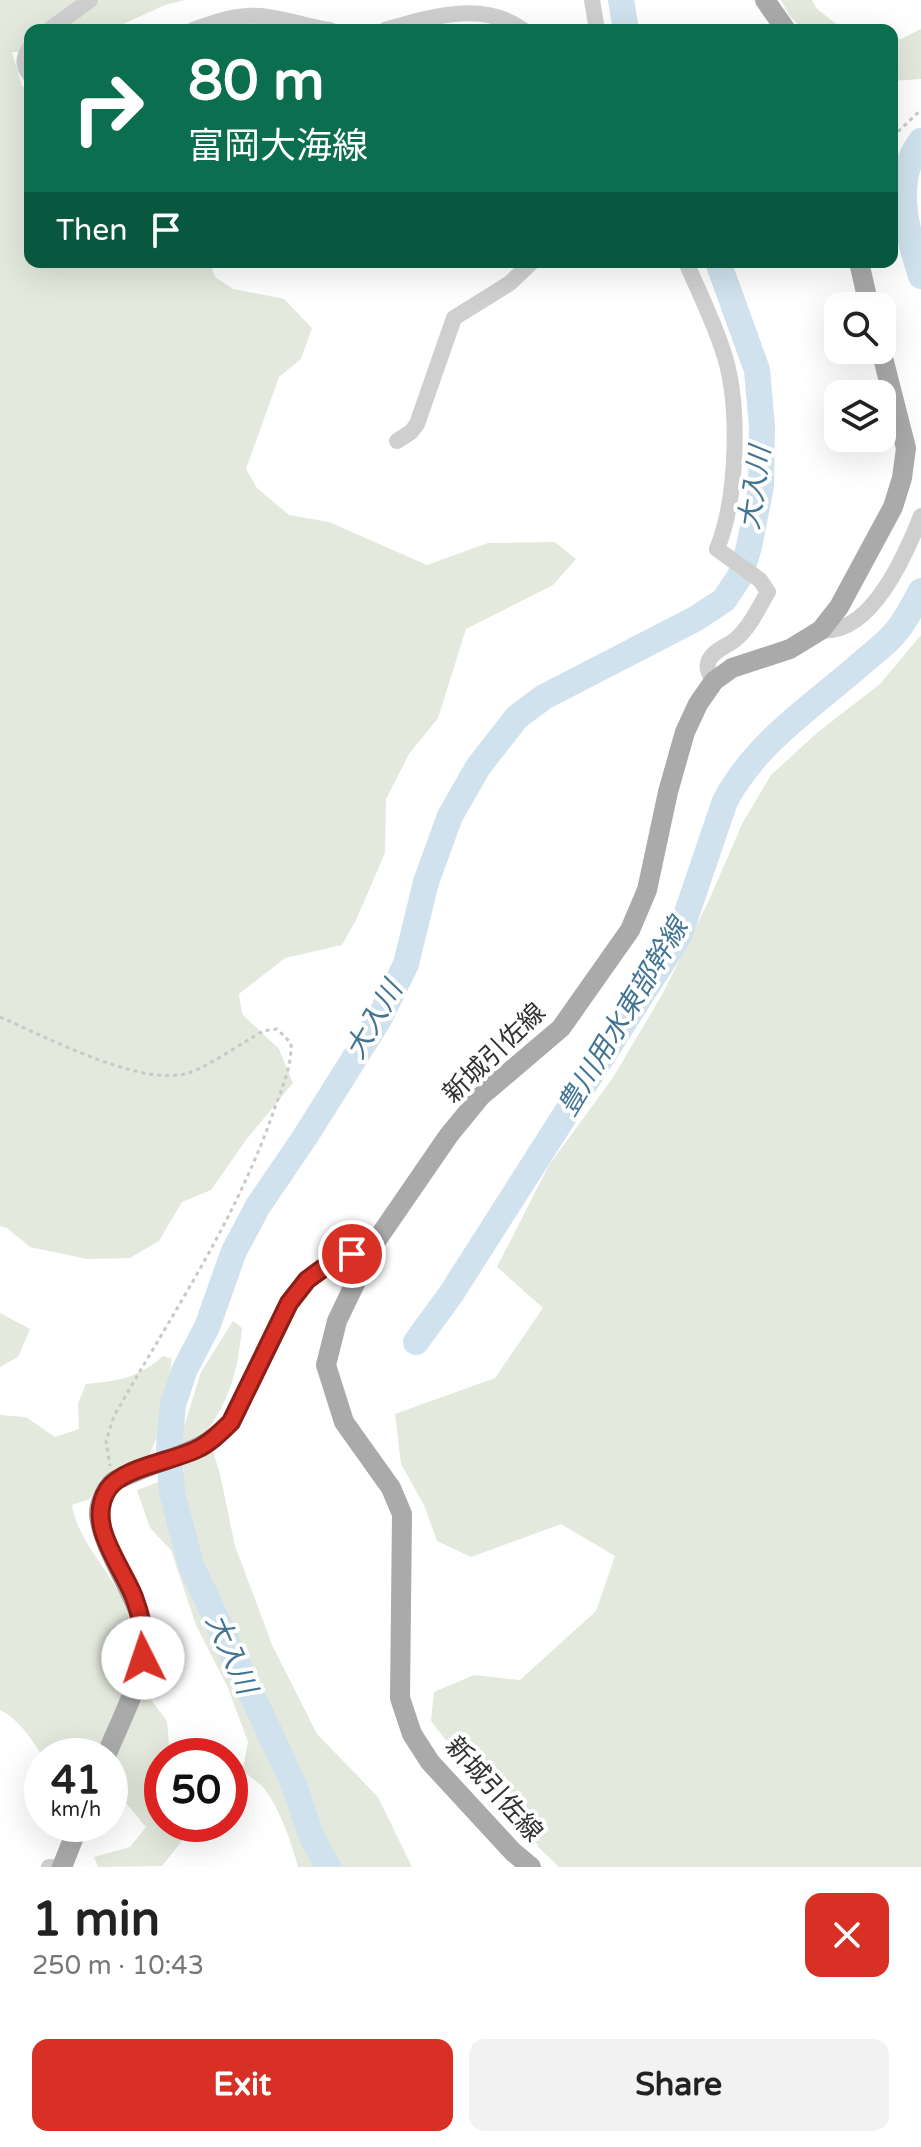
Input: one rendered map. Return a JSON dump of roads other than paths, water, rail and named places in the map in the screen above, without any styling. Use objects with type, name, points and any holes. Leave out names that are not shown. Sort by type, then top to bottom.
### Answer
[{"type":"main road","points":[[765,0],[782,24]]},
{"type":"main road","points":[[860,268],[866,292]]},
{"type":"main road","points":[[714,681],[732,668],[790,649],[821,630],[839,607],[893,507],[902,478],[906,448],[885,364]]},
{"type":"main road","name":"新城引佐線","points":[[531,1867],[513,1852],[430,1762],[412,1734],[400,1698],[402,1514],[391,1488],[344,1422],[326,1365],[337,1321],[374,1244],[449,1135],[481,1096],[561,1028],[630,930],[647,890],[668,792],[685,732],[698,704],[714,681]]},
{"type":"main road","points":[[113,1738],[143,1658],[145,1632],[134,1598],[105,1536],[98,1513],[103,1497],[113,1482],[198,1449],[221,1433],[231,1422],[289,1303],[307,1280],[330,1263],[374,1244]]},
{"type":"main road","points":[[62,1867],[72,1842]]},
{"type":"street","points":[[57,24],[90,0]]},
{"type":"street","points":[[592,0],[596,24]]},
{"type":"street","points":[[405,24],[471,11],[506,18],[514,24]]},
{"type":"street","points":[[214,24],[245,15],[301,24]]},
{"type":"street","points":[[397,441],[417,424],[454,318],[510,283],[526,268]]},
{"type":"street","points":[[689,268],[729,371],[734,418],[731,500],[717,549],[760,580],[768,592],[746,629],[735,641],[717,651],[708,663],[708,673],[714,681]]},
{"type":"street","points":[[821,630],[849,626],[862,616],[882,592],[910,543],[921,516]]},
{"type":"waterway","name":"大入川","points":[[621,0],[625,24]]},
{"type":"waterway","name":"豊川用水東部幹線","points":[[921,141],[906,173],[904,190],[907,225],[921,276]]},
{"type":"waterway","name":"大入川","points":[[328,1867],[311,1835],[295,1787],[191,1565],[172,1493],[169,1447],[173,1405],[184,1371],[207,1327],[234,1251],[258,1206],[379,1019],[406,964],[426,882],[450,816],[478,767],[517,717],[544,697],[695,619],[724,600],[740,576],[761,486],[762,427],[757,370],[720,268]]},
{"type":"waterway","name":"豊川用水東部幹線","points":[[416,1342],[451,1294],[679,936],[725,801],[738,780],[787,726],[891,637],[921,591]]}]
